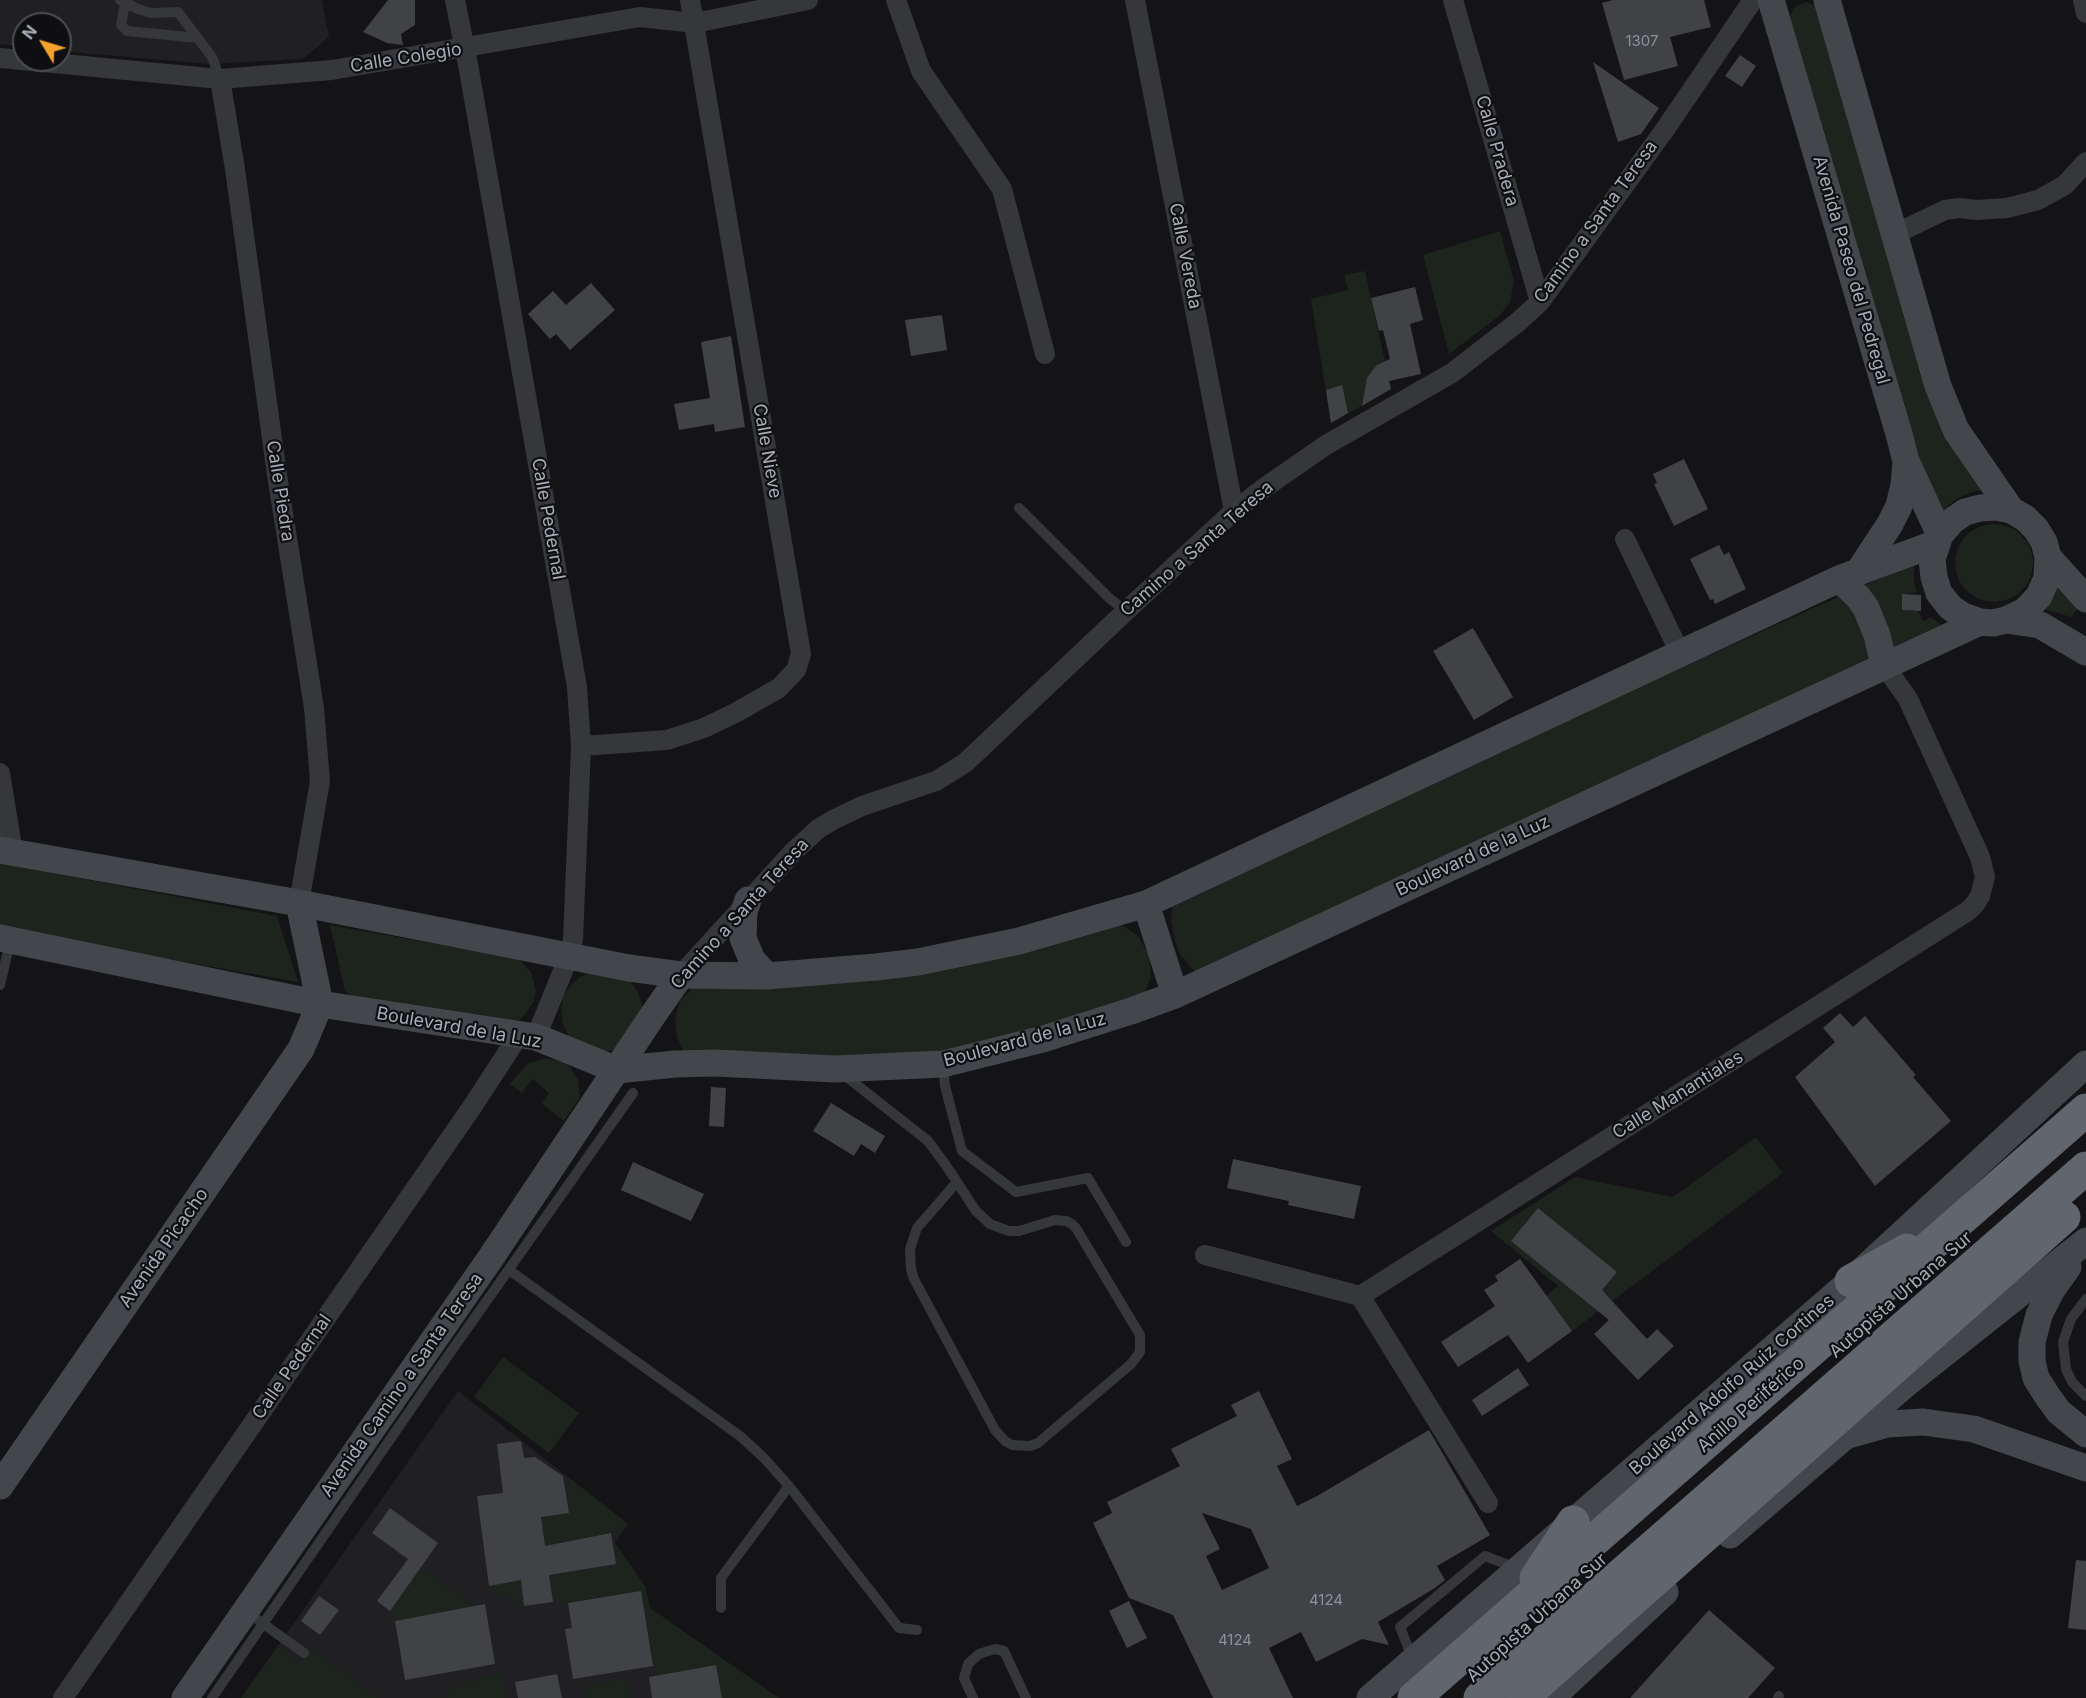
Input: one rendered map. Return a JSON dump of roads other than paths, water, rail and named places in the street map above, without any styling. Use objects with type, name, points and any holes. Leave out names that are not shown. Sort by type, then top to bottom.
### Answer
[{"type":"highway","name":"Anillo Periférico","points":[[1414,1698],[2086,1110]]},
{"type":"highway","name":"Autopista Urbana Sur","points":[[1447,1698],[2086,1132]]},
{"type":"highway","name":"Autopista Urbana Sur","points":[[1480,1698],[2086,1167]]},
{"type":"highway","points":[[1522,1698],[2086,1197]]},
{"type":"highway","points":[[1851,1281],[1964,1219]]},
{"type":"highway","points":[[1907,1383],[2001,1274]]},
{"type":"highway","points":[[1511,1615],[1573,1522]]},
{"type":"street","name":"Calle Pedernal","points":[[63,1698],[465,1117],[528,1036],[570,956],[573,939],[581,746],[576,674],[455,0]]},
{"type":"street","name":"Calle Nieve","points":[[581,746],[667,740],[704,728],[779,688],[796,670],[801,654],[690,0]]},
{"type":"street","name":"Calle Colegio","points":[[0,58],[220,79],[332,70],[640,17],[695,23],[808,0]]},
{"type":"street","points":[[896,0],[921,71],[1002,189],[1045,354]]},
{"type":"street","name":"Calle Vereda","points":[[1135,0],[1234,511]]},
{"type":"street","name":"Calle Pradera","points":[[1453,0],[1540,302]]},
{"type":"street","name":"Camino a Santa Teresa","points":[[617,1071],[681,975],[805,840],[833,820],[862,806],[936,781],[965,764],[1234,511],[1326,445],[1452,373],[1496,341],[1540,302],[1666,128],[1753,0]]},
{"type":"street","name":"Avenida Paseo del Pedregal","points":[[1771,0],[1896,423],[1905,461],[1938,539]]},
{"type":"street","points":[[1827,0],[1938,386],[1946,408],[1965,444],[2011,510]]},
{"type":"street","points":[[2083,0],[2086,13]]},
{"type":"street","name":"Calle Piedra","points":[[220,79],[235,169],[277,475],[314,708],[320,782],[299,903]]},
{"type":"street","points":[[1895,234],[1945,210],[2007,207],[2038,200],[2065,185],[2086,162]]},
{"type":"street","points":[[1849,575],[1890,524],[1899,506],[1904,485],[1905,461]]},
{"type":"street","points":[[1996,507],[2011,510],[2025,518],[2044,542],[2048,557],[2047,578],[2039,596],[2025,611],[2006,620],[1980,622],[1950,607],[1939,593],[1932,560],[1938,539],[1952,521],[1965,512],[1996,507]]},
{"type":"street","points":[[1625,539],[1680,653]]},
{"type":"street","points":[[0,773],[7,852],[299,903],[629,968],[681,975],[767,976],[876,967],[969,952],[1018,941],[1146,904],[1849,575],[1938,539]]},
{"type":"street","points":[[2048,557],[2086,599]]},
{"type":"street","points":[[1849,575],[1877,635],[1884,665]]},
{"type":"street","points":[[2006,620],[2040,625],[2085,652]]},
{"type":"street","name":"Boulevard de la Luz","points":[[5,939],[320,1004],[528,1036],[617,1071],[675,1064],[716,1063],[835,1069],[943,1064],[1043,1039],[1175,995],[1980,622]]},
{"type":"street","name":"Calle Manantiales","points":[[1360,1296],[1958,917],[1975,904],[1983,886],[1984,877],[1980,857],[1908,699],[1884,665]]},
{"type":"street","points":[[748,900],[743,919],[743,938],[752,960],[767,976]]},
{"type":"street","points":[[299,903],[320,1004]]},
{"type":"street","points":[[1146,904],[1175,995]]},
{"type":"street","name":"Avenida Picacho","points":[[0,1486],[301,1049],[320,1004]]},
{"type":"street","name":"Boulevard Adolfo Ruiz Cortines","points":[[1370,1698],[1851,1281],[2083,1065]]},
{"type":"street","name":"Avenida Camino a Santa Teresa","points":[[185,1698],[254,1617],[426,1369],[617,1071]]},
{"type":"street","points":[[1551,1698],[1662,1595],[1843,1437],[1907,1383],[2086,1241]]},
{"type":"street","points":[[2086,1241],[2051,1291],[2038,1315],[2032,1342],[2032,1361],[2042,1388],[2059,1412],[2086,1434]]},
{"type":"street","points":[[1205,1255],[1360,1296],[1488,1503]]},
{"type":"street","points":[[1843,1437],[1887,1424],[1923,1422],[1974,1429],[2086,1468]]},
{"type":"lane","points":[[198,38],[127,31],[121,25],[123,2],[151,12],[178,12],[213,57],[220,79]]},
{"type":"lane","points":[[1019,508],[1109,598],[1126,611]]},
{"type":"lane","points":[[0,985],[5,939]]},
{"type":"lane","points":[[943,1064],[945,1086],[962,1151],[1016,1192],[1088,1178],[1126,1242]]},
{"type":"lane","points":[[835,1069],[928,1141],[957,1182],[982,1218],[999,1229],[1019,1231],[1055,1220],[1072,1224],[1140,1335],[1140,1352],[1131,1364],[1038,1443],[1030,1446],[1021,1447],[1005,1441],[995,1430],[914,1279],[911,1269],[910,1249],[917,1228],[957,1182]]},
{"type":"lane","points":[[426,1369],[509,1270],[633,1093]]},
{"type":"lane","points":[[509,1270],[732,1429],[764,1458],[789,1486],[898,1628],[917,1630]]},
{"type":"lane","points":[[2086,1299],[2071,1319],[2063,1342],[2066,1369],[2072,1382],[2086,1396]]},
{"type":"lane","points":[[720,1608],[721,1578],[789,1486]]},
{"type":"lane","points":[[212,1698],[254,1617],[304,1653]]},
{"type":"lane","points":[[973,1698],[964,1678],[968,1664],[979,1654],[995,1649],[1004,1651],[1026,1698]]}]
